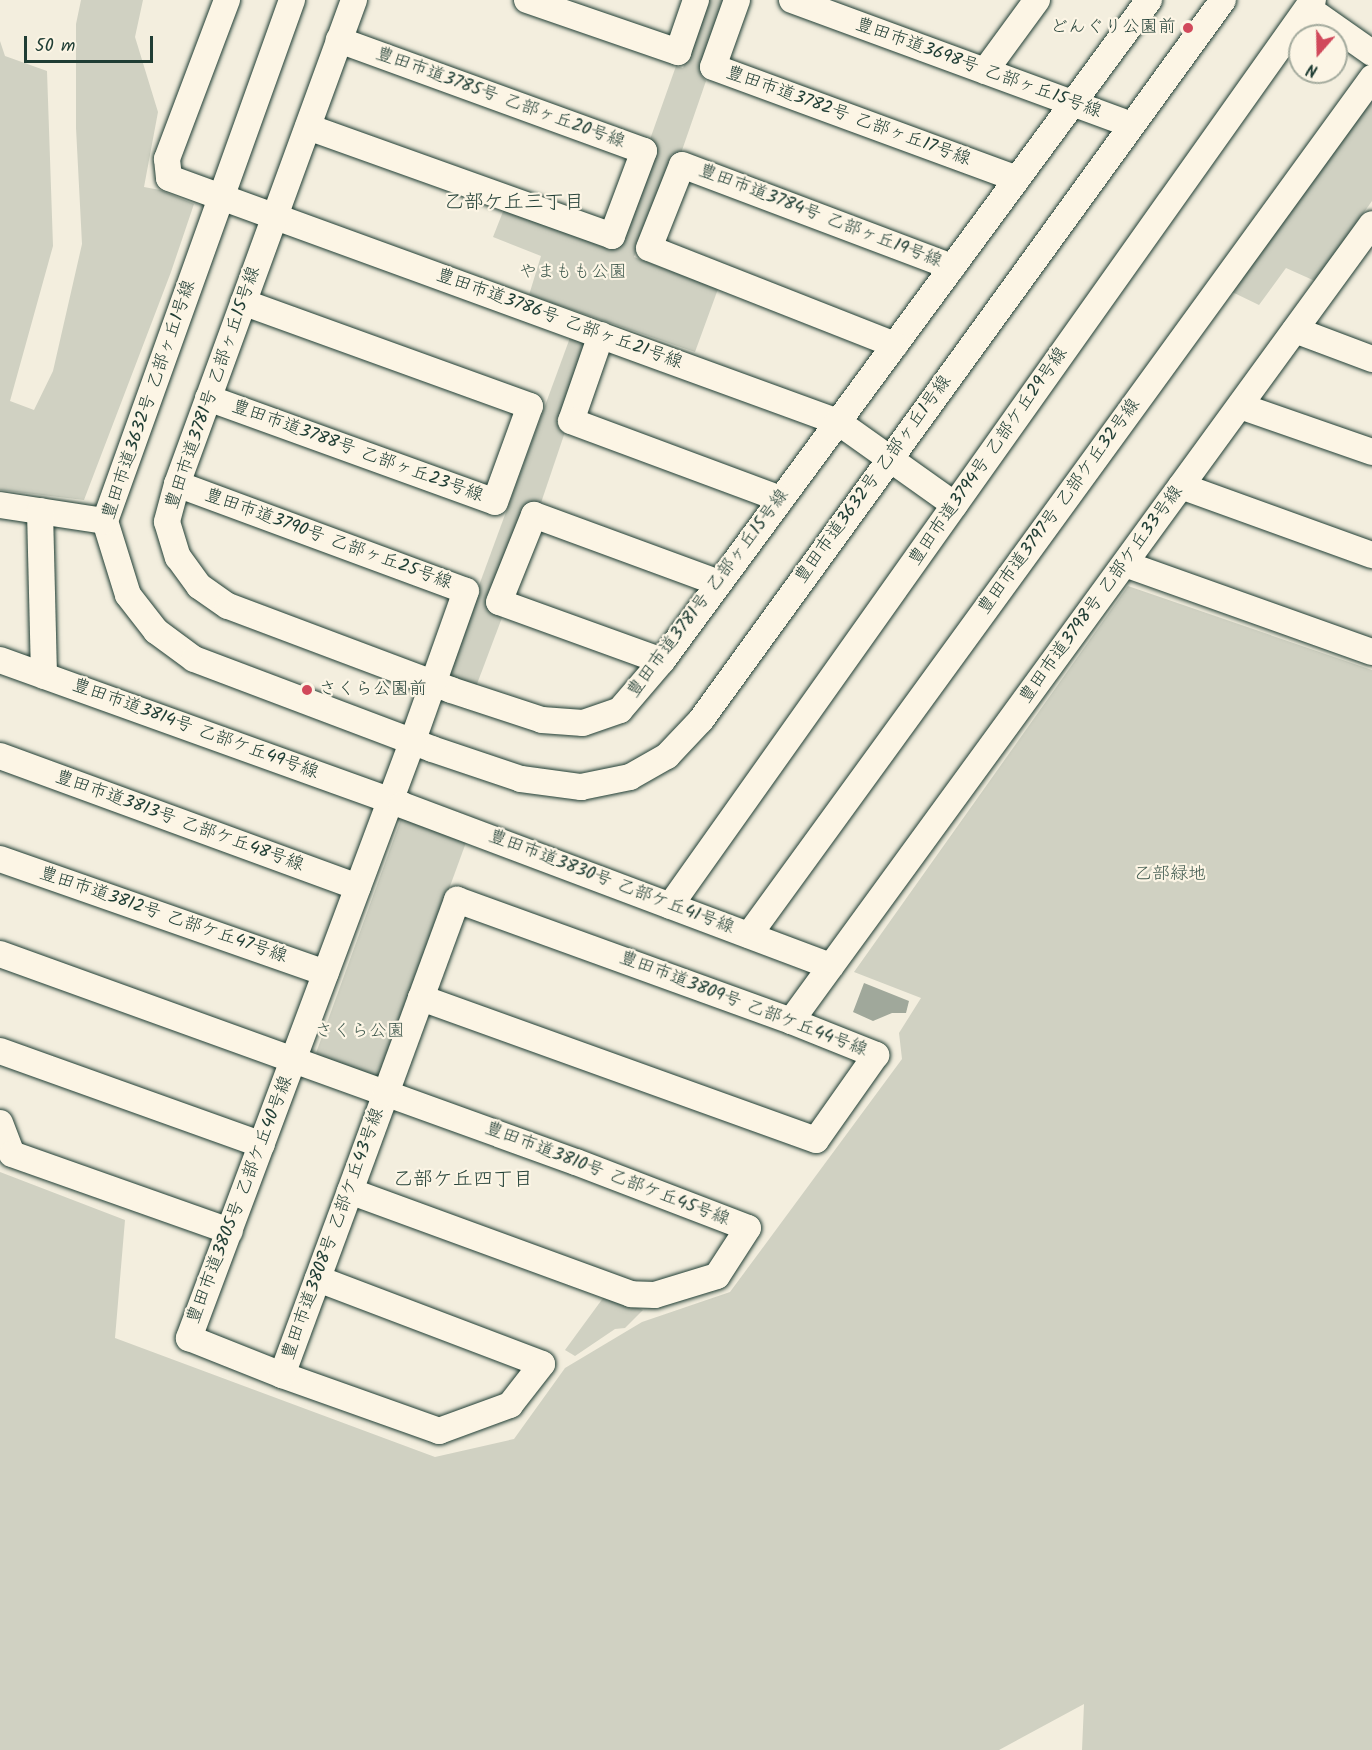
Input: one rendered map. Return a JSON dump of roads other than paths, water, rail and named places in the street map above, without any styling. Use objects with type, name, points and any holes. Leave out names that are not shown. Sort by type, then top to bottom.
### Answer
[{"type":"street","name":"豊田市道3786号 乙部ヶ丘21号線","points":[[226,0],[167,159],[169,178],[838,422],[955,505]]},
{"type":"street","name":"豊田市道3632号 乙部ヶ丘1号線","points":[[292,0],[105,521],[128,595],[156,630],[194,659],[521,779],[581,787],[630,777],[667,756],[701,720],[1223,0]]},
{"type":"street","name":"豊田市道3781号 乙部ヶ丘15号線","points":[[354,0],[177,484],[167,522],[178,557],[199,586],[228,606],[434,683],[542,720],[583,723],[620,710],[662,661],[1149,0]]},
{"type":"street","points":[[527,0],[678,52],[696,0]]},
{"type":"street","name":"豊田市道3782号 乙部ヶ丘17号線","points":[[737,0],[713,67],[1017,179]]},
{"type":"street","name":"豊田市道3698号 乙部ヶ丘15号線","points":[[792,0],[839,8],[985,71],[1131,125]]},
{"type":"street","points":[[985,71],[1037,0]]},
{"type":"street","points":[[1310,4],[1372,53]]},
{"type":"street","name":"豊田市道3794号 乙部ケ丘29号線","points":[[670,906],[1310,4]]},
{"type":"street","name":"豊田市道3785号 乙部ヶ丘20号線","points":[[308,127],[612,236],[644,151],[339,40]]},
{"type":"street","name":"豊田市道3797号 乙部ケ丘32号線","points":[[749,935],[1372,78]]},
{"type":"street","name":"豊田市道3784号 乙部ヶ丘19号線","points":[[895,345],[649,248],[682,165],[952,267]]},
{"type":"street","name":"豊田市道3798号 乙部ケ丘33号線","points":[[791,1021],[1295,330],[1367,239]]},
{"type":"street","name":"豊田市道3788号 乙部ヶ丘23号線","points":[[208,398],[495,502],[530,406],[243,302]]},
{"type":"street","points":[[1295,330],[1372,359]]},
{"type":"street","points":[[601,335],[571,421],[781,499]]},
{"type":"street","points":[[1240,406],[1372,452]]},
{"type":"street","name":"豊田市道3790号 乙部ヶ丘25号線","points":[[177,484],[466,591],[434,683],[423,744]]},
{"type":"street","points":[[1181,486],[1372,555]]},
{"type":"street","points":[[0,505],[105,521]]},
{"type":"street","points":[[40,511],[44,676]]},
{"type":"street","points":[[662,661],[499,602],[534,514],[719,583]]},
{"type":"street","points":[[1125,564],[1372,652]]},
{"type":"street","name":"豊田市道3814号 乙部ケ丘49号線","points":[[0,660],[390,800]]},
{"type":"street","name":"豊田市道3805号 乙部ケ丘40号線","points":[[318,1279],[542,1364],[510,1405],[439,1431],[282,1375],[189,1338],[390,800],[423,744]]},
{"type":"street","name":"豊田市道3813号 乙部ケ丘48号線","points":[[0,756],[358,887]]},
{"type":"street","name":"豊田市道3830号 乙部ケ丘41号線","points":[[390,800],[831,966]]},
{"type":"street","name":"豊田市道3812号 乙部ケ丘47号線","points":[[0,859],[326,973]]},
{"type":"street","name":"豊田市道3808号 乙部ケ丘43号線","points":[[282,1375],[457,900]]},
{"type":"street","name":"豊田市道3809号 乙部ケ丘44号線","points":[[421,998],[816,1140],[876,1055],[791,1021],[457,900]]},
{"type":"street","points":[[0,954],[386,1093]]},
{"type":"street","points":[[0,1051],[262,1145]]},
{"type":"street","name":"豊田市道3810号 乙部ケ丘45号線","points":[[350,1191],[631,1293],[655,1296],[717,1276],[748,1228],[386,1093]]},
{"type":"street","points":[[0,1123],[12,1154],[230,1231]]},
{"type":"place","name":"どんぐり公園前","points":[[1188,28]]},
{"type":"place","name":"さくら公園前","points":[[307,690]]},
{"type":"district","name":"乙部ケ丘三丁目","points":[[514,203]]},
{"type":"district","name":"乙部ケ丘四丁目","points":[[463,1180]]},
{"type":"park label","name":"やまもも公園","points":[[573,273]]},
{"type":"park label","name":"乙部緑地","points":[[1170,875]]},
{"type":"park label","name":"さくら公園","points":[[360,1032]]}]
